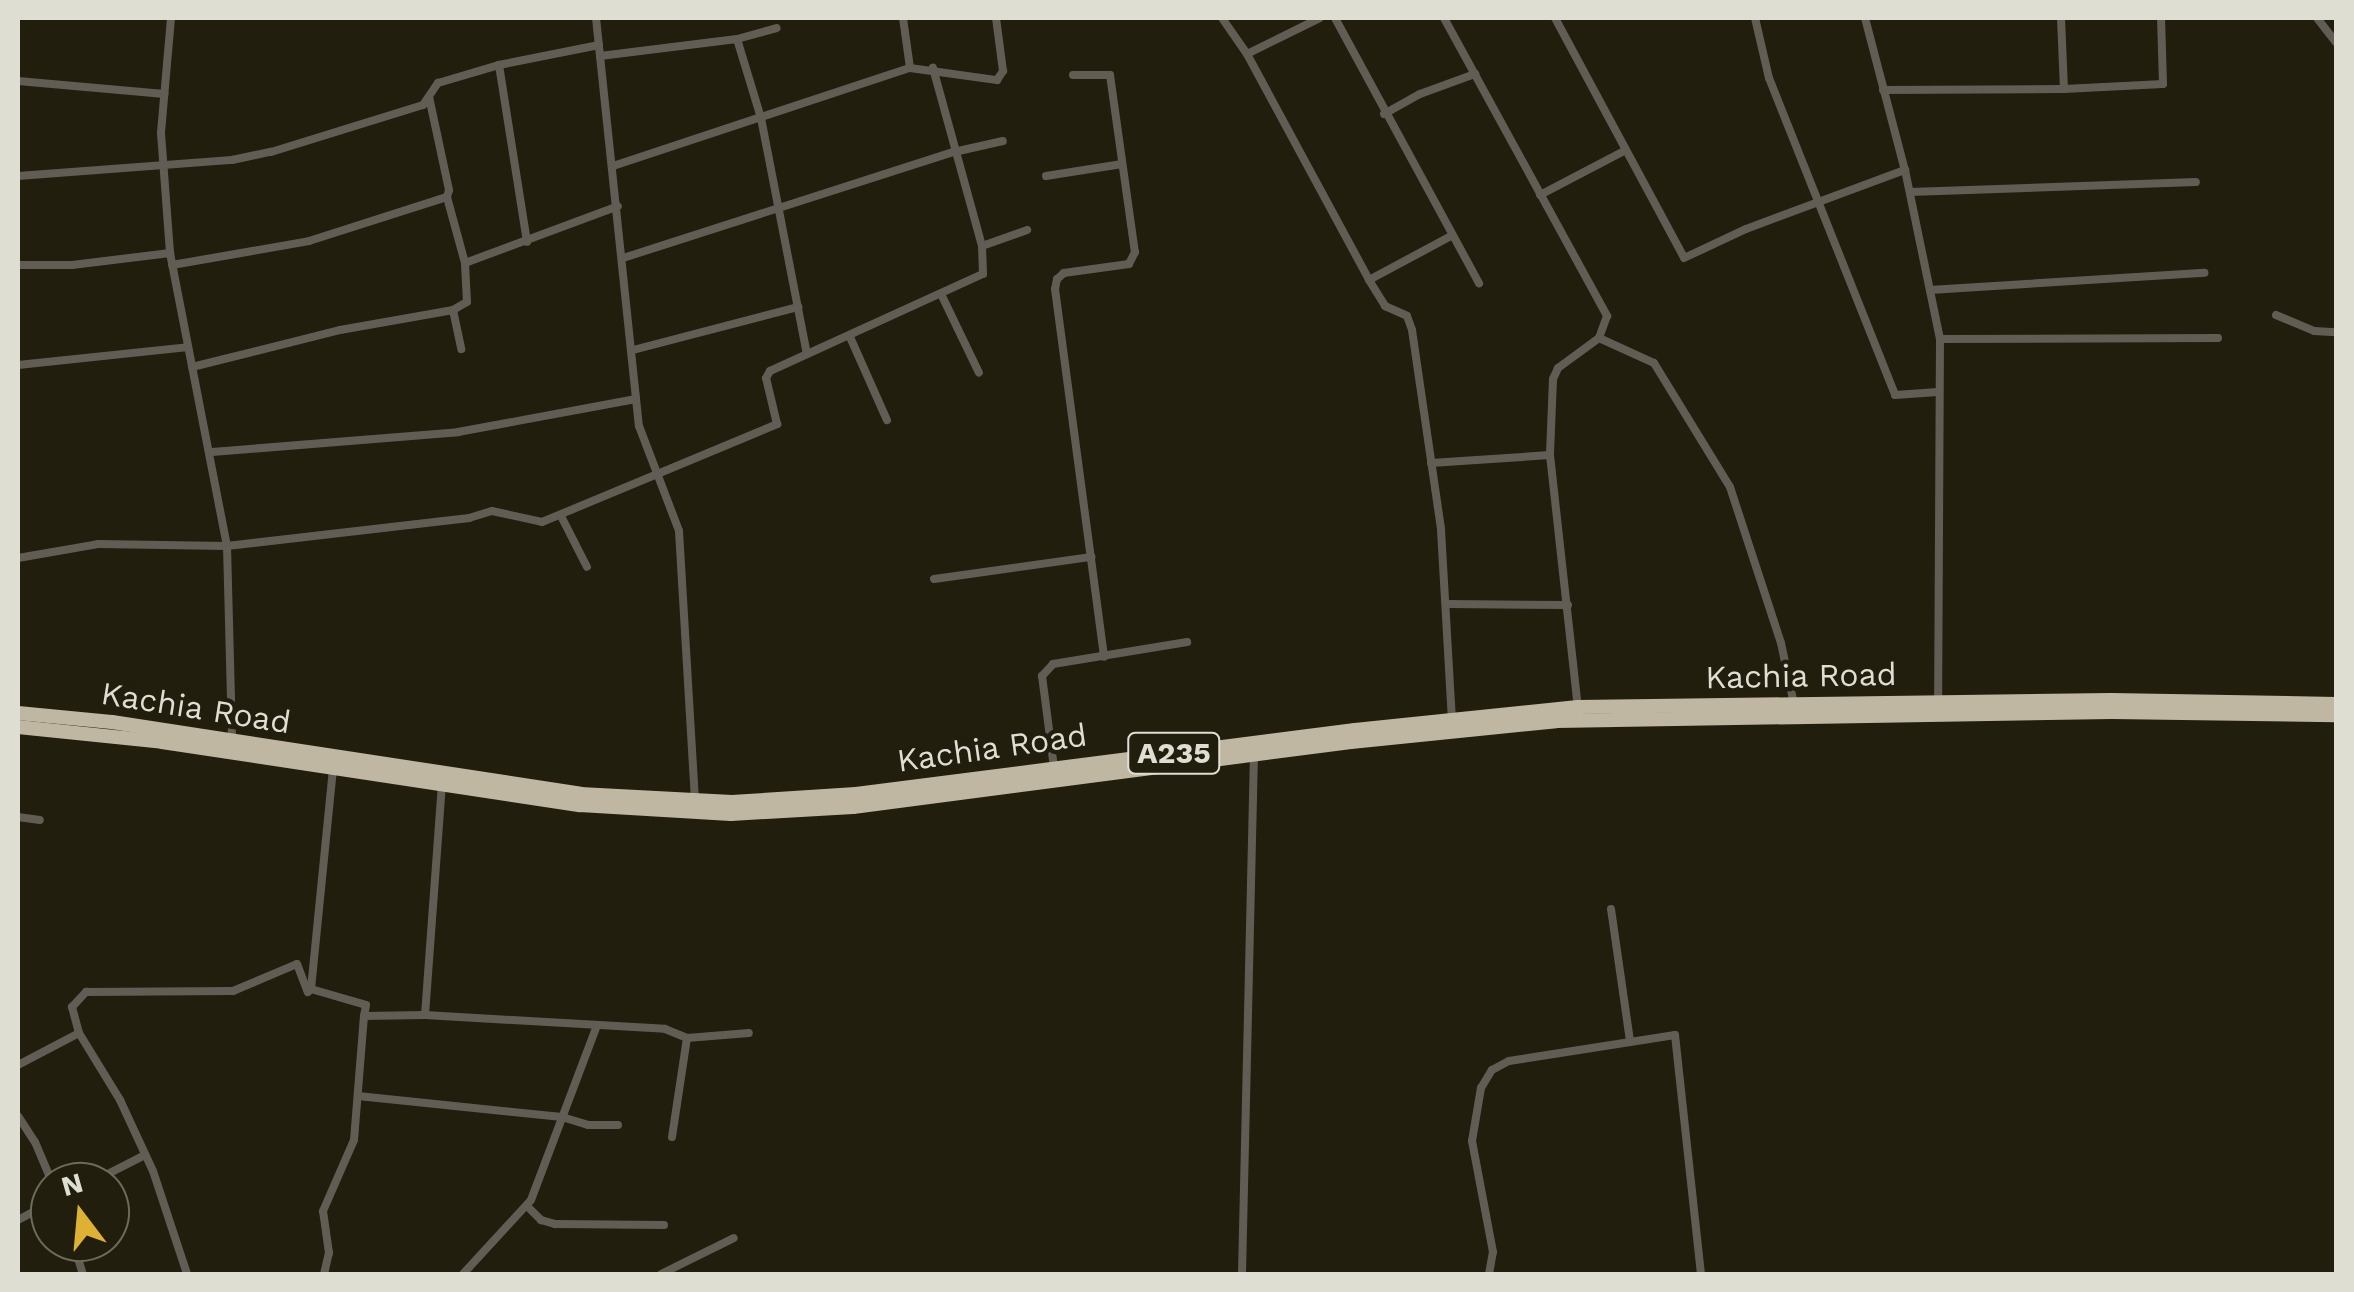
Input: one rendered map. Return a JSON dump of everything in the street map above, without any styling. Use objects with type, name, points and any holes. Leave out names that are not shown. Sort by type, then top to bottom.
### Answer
[{"type":"highway","name":"Kachia Road","points":[[18,727],[115,736],[333,768],[695,802],[815,798],[1452,718],[1578,708],[1938,702],[2336,716]]},
{"type":"highway","name":"Kachia Road","points":[[18,713],[232,742],[400,773],[442,786],[624,810],[766,814],[880,804],[1254,754],[1567,721],[2006,707],[2336,704]]},
{"type":"street","points":[[171,18],[163,166],[170,252],[212,452],[227,546],[232,742]]},
{"type":"street","points":[[596,18],[636,399],[645,446],[679,531],[684,567],[695,802]]},
{"type":"street","points":[[902,18],[910,68]]},
{"type":"street","points":[[613,166],[910,68],[933,68],[997,80],[1003,71],[996,18]]},
{"type":"street","points":[[1222,18],[1247,54],[1385,306],[1410,320],[1448,604],[1452,718]]},
{"type":"street","points":[[1247,54],[1320,18]]},
{"type":"street","points":[[1334,18],[1479,283]]},
{"type":"street","points":[[1444,18],[1607,316],[1599,338],[1554,373],[1550,456],[1578,708]]},
{"type":"street","points":[[1556,18],[1684,258],[1905,170]]},
{"type":"street","points":[[1755,18],[1769,78],[1894,396],[1938,392]]},
{"type":"street","points":[[1865,18],[1905,170],[1940,339],[1938,702]]},
{"type":"street","points":[[2061,18],[2064,89]]},
{"type":"street","points":[[1883,90],[2163,84],[2161,18]]},
{"type":"street","points":[[2317,18],[2336,42]]},
{"type":"street","points":[[600,56],[736,39],[776,28]]},
{"type":"street","points":[[736,39],[761,118],[808,354]]},
{"type":"street","points":[[18,176],[163,166],[271,152],[423,104],[438,83],[500,65],[598,45]]},
{"type":"street","points":[[500,65],[527,242]]},
{"type":"street","points":[[18,558],[98,544],[227,546],[469,518],[492,511],[532,522],[561,516],[777,424],[766,378],[770,371],[942,296],[982,274],[982,246],[933,68]]},
{"type":"street","points":[[1384,114],[1420,94],[1476,74]]},
{"type":"street","points":[[1073,75],[1110,75],[1134,260],[1064,274],[1057,279],[1055,289],[1104,657]]},
{"type":"street","points":[[18,81],[164,94]]},
{"type":"street","points":[[192,367],[340,330],[453,310],[470,297],[447,198],[450,190],[430,97]]},
{"type":"street","points":[[623,258],[954,152],[1003,142]]},
{"type":"street","points":[[1540,196],[1626,150]]},
{"type":"street","points":[[1046,176],[1122,164]]},
{"type":"street","points":[[1910,192],[2196,182]]},
{"type":"street","points":[[172,265],[309,241],[447,198]]},
{"type":"street","points":[[465,263],[618,206]]},
{"type":"street","points":[[982,246],[1027,230]]},
{"type":"street","points":[[1369,280],[1452,236]]},
{"type":"street","points":[[18,265],[72,265],[170,252]]},
{"type":"street","points":[[1930,290],[2204,272]]},
{"type":"street","points":[[942,296],[980,373]]},
{"type":"street","points":[[633,350],[798,307]]},
{"type":"street","points":[[453,310],[462,349]]},
{"type":"street","points":[[2276,315],[2314,331],[2336,332]]},
{"type":"street","points":[[850,337],[888,420]]},
{"type":"street","points":[[1599,338],[1654,363],[1730,487],[1782,643],[1794,704]]},
{"type":"street","points":[[1940,339],[2218,338]]},
{"type":"street","points":[[18,365],[188,347]]},
{"type":"street","points":[[212,452],[458,432],[636,399]]},
{"type":"street","points":[[1431,463],[1550,456]]},
{"type":"street","points":[[561,516],[587,567]]},
{"type":"street","points":[[934,579],[1090,558]]},
{"type":"street","points":[[1448,604],[1568,605]]},
{"type":"street","points":[[1054,768],[1042,676],[1053,664],[1186,642]]},
{"type":"street","points":[[1242,1274],[1254,754]]},
{"type":"street","points":[[311,990],[333,768]]},
{"type":"street","points":[[425,1014],[442,786]]},
{"type":"street","points":[[18,818],[40,820]]},
{"type":"street","points":[[1611,908],[1630,1041]]},
{"type":"street","points":[[188,1274],[158,1184],[120,1100],[79,1034],[72,1007],[86,992],[232,991],[297,964],[308,992],[366,1006],[354,1140],[322,1211],[330,1253],[324,1274]]},
{"type":"street","points":[[364,1016],[425,1014],[598,1024],[665,1029],[687,1038],[750,1033]]},
{"type":"street","points":[[463,1274],[526,1206],[598,1024]]},
{"type":"street","points":[[18,1065],[79,1034]]},
{"type":"street","points":[[1489,1274],[1493,1252],[1472,1140],[1482,1088],[1492,1070],[1509,1061],[1674,1035],[1701,1274]]},
{"type":"street","points":[[672,1136],[687,1038]]},
{"type":"street","points":[[358,1096],[562,1117],[588,1125],[618,1125]]},
{"type":"street","points":[[18,1116],[44,1162]]},
{"type":"street","points":[[130,1163],[143,1156]]},
{"type":"street","points":[[526,1206],[542,1220],[555,1224],[664,1224]]},
{"type":"street","points":[[661,1274],[734,1238]]}]
